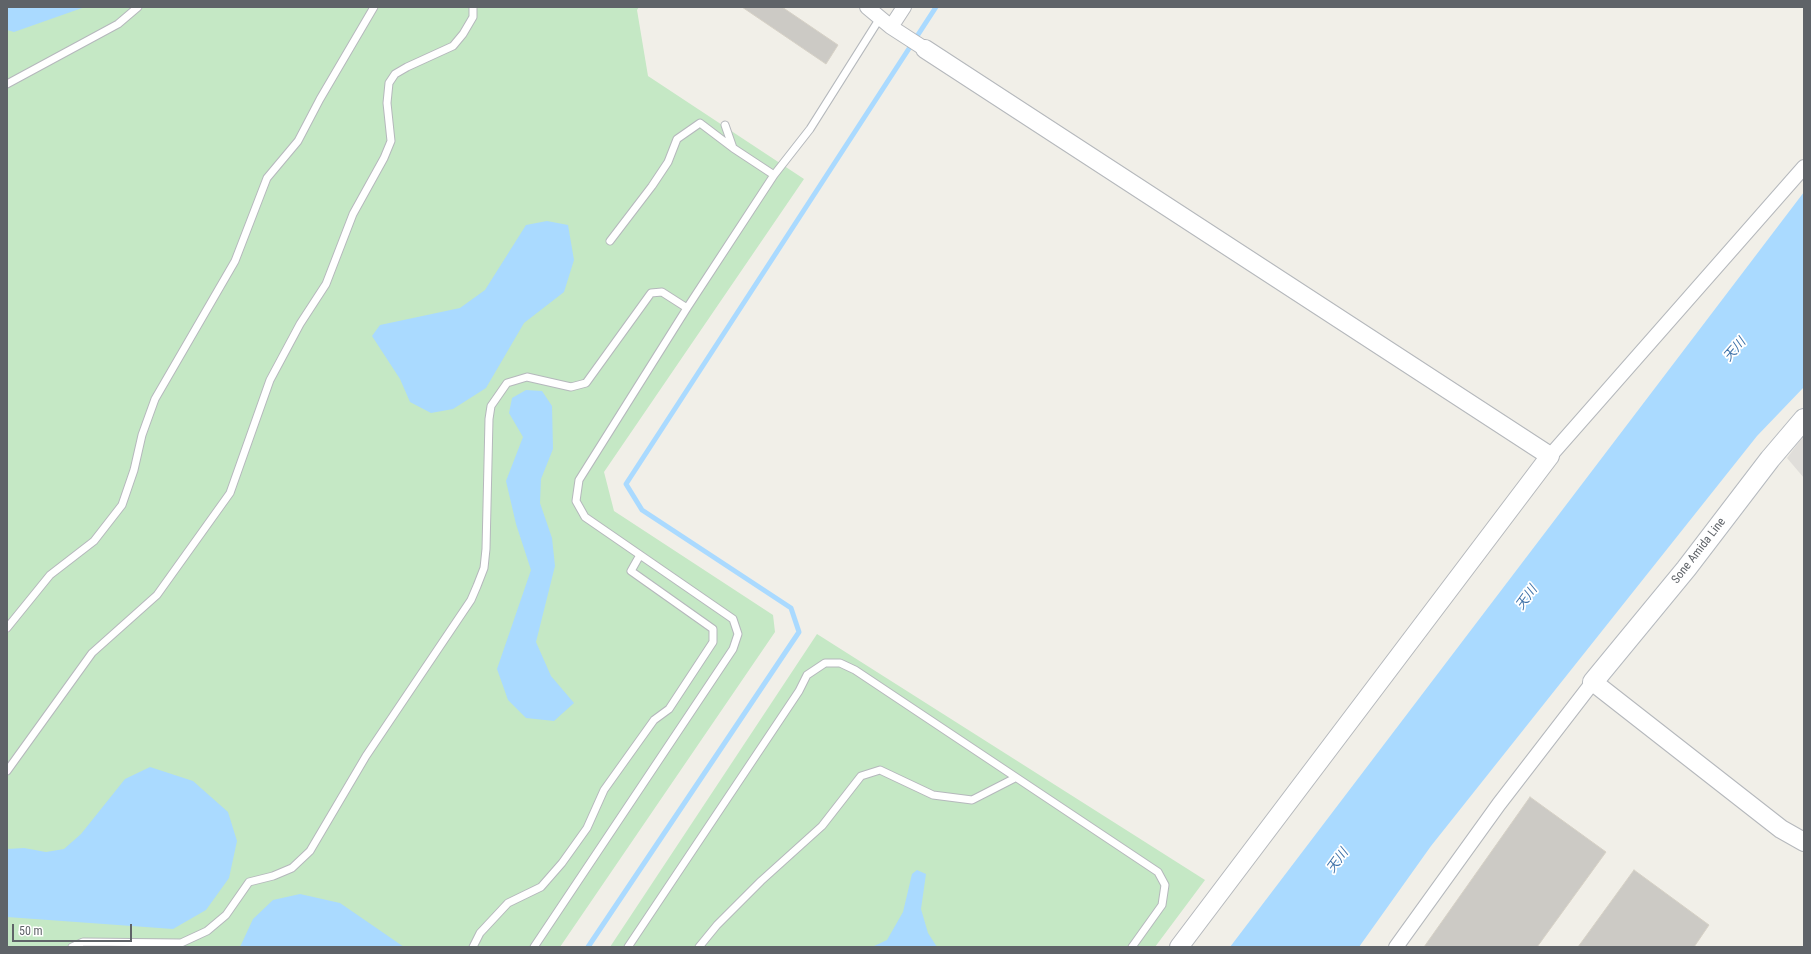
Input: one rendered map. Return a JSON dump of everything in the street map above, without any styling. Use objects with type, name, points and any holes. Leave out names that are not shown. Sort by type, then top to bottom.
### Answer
[{"type":"main road","name":"Sone Amida Line","points":[[1593,682],[1708,542],[1770,459],[1804,419]]},
{"type":"street","points":[[867,7],[891,27],[1550,456]]},
{"type":"street","points":[[891,27],[904,7]]},
{"type":"street","points":[[1179,947],[1550,456],[1804,167]]},
{"type":"street","points":[[1396,947],[1499,804],[1593,682],[1781,829],[1804,842]]},
{"type":"lane","points":[[7,84],[118,24],[138,7]]},
{"type":"lane","points":[[7,628],[50,575],[94,541],[122,505],[134,470],[142,435],[155,399],[235,261],[267,178],[298,141],[320,99],[374,7]]},
{"type":"lane","points":[[7,771],[92,652],[157,595],[230,493],[270,380],[300,324],[326,284],[353,214],[384,158],[391,140],[387,103],[389,83],[395,74],[407,67],[453,46],[473,17],[473,7]]},
{"type":"lane","points":[[534,947],[733,649],[738,634],[733,619],[585,517],[576,501],[579,480],[687,308],[774,175],[810,129],[880,18]]},
{"type":"lane","points":[[610,242],[668,162],[677,139],[700,123],[733,148],[774,175]]},
{"type":"lane","points":[[725,125],[733,148]]},
{"type":"lane","points":[[72,947],[83,942],[181,943],[208,931],[226,915],[249,882],[273,876],[292,868],[310,851],[366,756],[471,600],[477,586],[484,568],[486,549],[489,419],[491,406],[507,382],[527,377],[571,387],[586,383],[651,293],[662,292],[687,308]]},
{"type":"lane","points":[[473,947],[480,933],[508,903],[541,887],[562,863],[587,828],[604,790],[654,720],[670,709],[713,642],[714,629],[631,571],[640,556]]},
{"type":"lane","points":[[628,947],[795,697],[808,675],[825,663],[840,663],[855,670],[1158,872],[1165,885],[1162,905],[1132,947]]},
{"type":"lane","points":[[699,947],[717,925],[761,881],[822,826],[861,776],[880,770],[933,795],[972,800],[1015,778]]},
{"type":"shaded area","points":[[1804,435],[1804,478],[1787,458]]},
{"type":"green space","points":[[7,7],[639,7],[637,10],[648,76],[804,179],[604,472],[614,511],[773,615],[775,632],[560,947],[7,947]]},
{"type":"green space","points":[[817,634],[1205,880],[1155,947],[610,947]]},
{"type":"water","points":[[7,7],[85,7],[14,32],[7,30]]},
{"type":"water","name":"天川","points":[[1804,192],[1804,387],[1757,436],[1431,846],[1359,947],[1230,947]]},
{"type":"water","points":[[547,221],[568,225],[574,260],[564,292],[524,323],[486,388],[453,409],[431,413],[410,402],[400,379],[372,336],[380,325],[460,308],[485,290],[526,225]]},
{"type":"water","points":[[526,390],[542,391],[552,406],[553,449],[541,479],[540,503],[552,538],[555,566],[536,642],[551,676],[574,703],[554,721],[526,718],[508,700],[497,669],[531,570],[516,524],[506,481],[523,437],[509,413],[512,398]]},
{"type":"water","points":[[150,767],[193,781],[228,812],[237,841],[229,878],[206,910],[173,929],[7,917],[7,849],[24,848],[46,852],[64,849],[81,834],[125,779]]},
{"type":"water","points":[[917,870],[926,874],[921,909],[928,933],[937,947],[872,947],[887,940],[903,912],[912,874]]},
{"type":"water","points":[[300,894],[340,903],[404,947],[240,947],[253,919],[273,900]]},
{"type":"building","points":[[742,7],[782,7],[838,45],[826,64]]},
{"type":"building","points":[[1530,797],[1606,852],[1537,947],[1424,947]]},
{"type":"building","points":[[1634,870],[1709,925],[1694,947],[1578,947]]},
{"type":"waterway","points":[[588,947],[799,632],[791,608],[642,510],[626,484],[936,7]]}]
